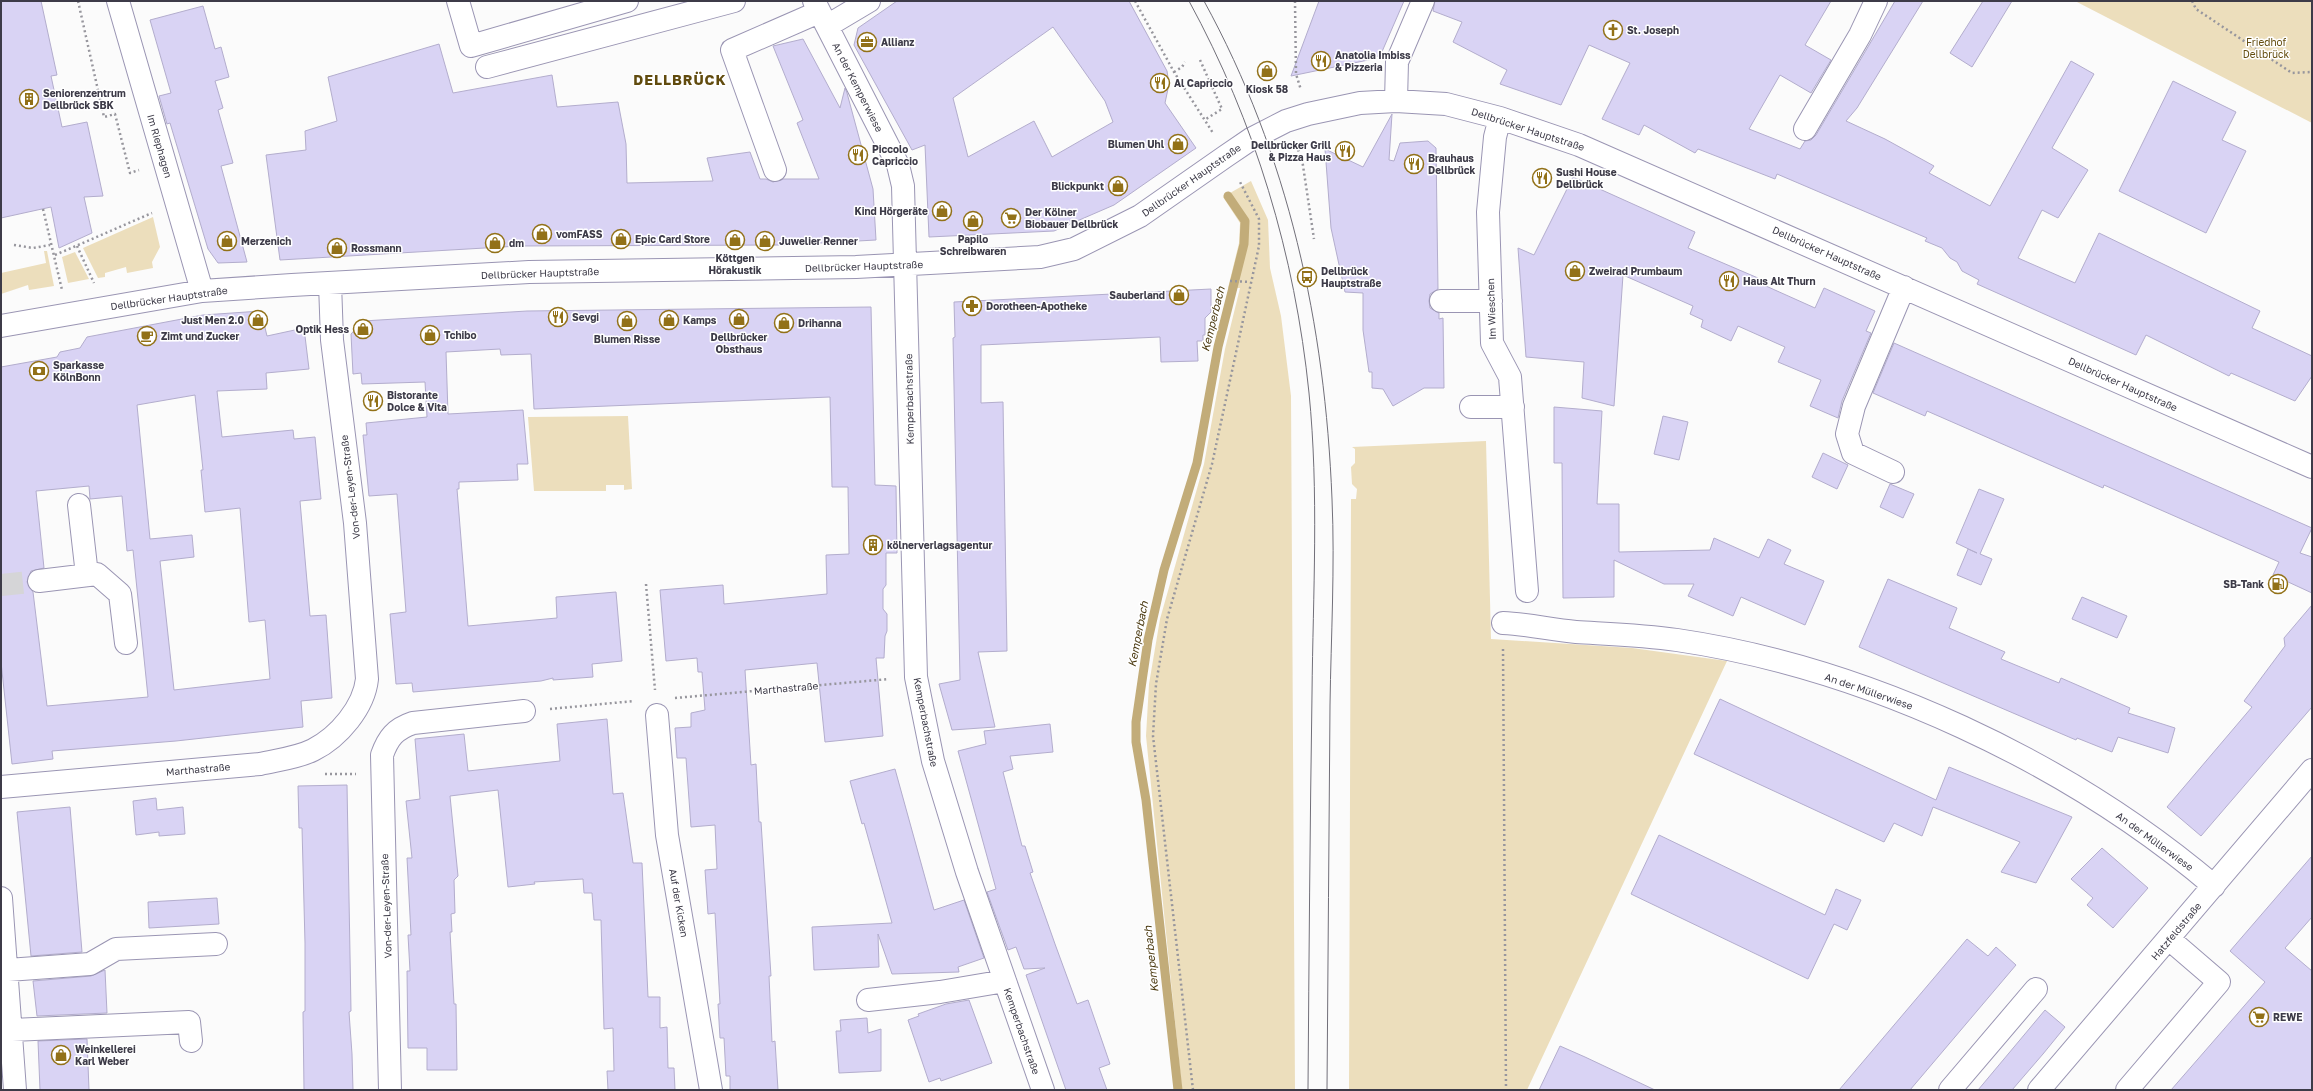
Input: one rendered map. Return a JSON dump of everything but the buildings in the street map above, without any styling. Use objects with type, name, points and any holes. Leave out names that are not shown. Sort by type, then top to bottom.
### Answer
[{"type":"street","name":"Im Riephagen","points":[[118,1],[202,291]]},
{"type":"street","points":[[458,1],[471,46],[626,1]]},
{"type":"street","points":[[487,67],[734,1]]},
{"type":"street","points":[[775,170],[732,50],[820,13],[869,1]]},
{"type":"street","points":[[1396,101],[1397,62],[1423,1]]},
{"type":"street","points":[[1805,128],[1860,35],[1876,1]]},
{"type":"street","name":"An der Kemperwiese","points":[[820,13],[898,165],[904,186],[906,265]]},
{"type":"street","name":"Dellbrücker Hauptstraße","points":[[1,326],[202,291],[529,272],[906,265],[1040,257],[1074,249],[1140,216],[1226,156],[1272,129],[1308,114],[1360,103],[1396,101],[1446,104],[1500,118],[1586,148],[2312,467]]},
{"type":"street","name":"Im Wieschen","points":[[1500,118],[1495,137],[1488,212],[1492,343],[1510,377],[1527,591]]},
{"type":"street","name":"Kemperbachstraße","points":[[906,265],[916,677],[932,761],[967,872],[1043,1090]]},
{"type":"street","name":"Von-der-Leyen-Straße","points":[[330,283],[332,340],[355,524],[367,679],[365,691]]},
{"type":"street","points":[[1893,472],[1853,453],[1847,434],[1854,406],[1904,287]]},
{"type":"street","points":[[1441,301],[1491,301]]},
{"type":"street","points":[[1471,407],[1513,407]]},
{"type":"street","points":[[79,505],[87,576]]},
{"type":"street","points":[[39,581],[97,574],[120,594],[126,643]]},
{"type":"street","name":"An der Müllerwiese","points":[[1503,623],[1525,624],[1568,631],[1676,640],[1735,651],[1804,669],[1897,699],[1993,741],[2056,774],[2110,809],[2188,864],[2214,886]]},
{"type":"street","name":"Marthastraße","points":[[1,787],[260,764],[288,758],[313,750],[340,729],[360,703],[365,691]]},
{"type":"street","name":"Auf der Kicken","points":[[656,707],[667,835],[711,1090]]},
{"type":"street","name":"Von-der-Leyen-Straße","points":[[390,1090],[382,755],[388,740],[399,728],[413,723],[524,711]]},
{"type":"street","name":"Hatzfeldstraße","points":[[2039,1090],[2312,770]]},
{"type":"street","points":[[1,898],[8,970],[15,1090]]},
{"type":"street","points":[[2127,1090],[2219,982],[2169,939]]},
{"type":"street","points":[[8,970],[90,964],[116,949],[216,944]]},
{"type":"street","points":[[868,1000],[940,992],[1005,981]]},
{"type":"street","points":[[1950,1090],[2036,989]]},
{"type":"street","points":[[12,1030],[189,1022],[191,1041]]},
{"type":"path","points":[[78,1],[104,117],[115,114],[130,173],[165,163]]},
{"type":"path","points":[[1135,1],[1174,72],[1206,119],[1259,219],[1259,246],[1250,282],[1212,464],[1167,620],[1156,684],[1153,736],[1193,1090]]},
{"type":"path","points":[[1295,1],[1296,74],[1308,114]]},
{"type":"path","points":[[2192,1],[2196,9],[2292,73],[2312,72]]},
{"type":"path","points":[[1200,60],[1222,109],[1206,119]]},
{"type":"path","points":[[1174,72],[1182,68],[1185,62]]},
{"type":"path","points":[[1302,159],[1314,239]]},
{"type":"path","points":[[55,255],[153,212],[177,205]]},
{"type":"path","points":[[43,209],[50,245],[55,255],[61,284]]},
{"type":"path","points":[[14,245],[33,248],[50,245]]},
{"type":"path","points":[[77,246],[94,279],[99,309]]},
{"type":"path","points":[[1230,281],[1250,282]]},
{"type":"path","points":[[646,584],[656,707]]},
{"type":"path","points":[[1503,623],[1506,1090]]},
{"type":"path","name":"Marthastraße","points":[[524,711],[656,707],[916,677]]},
{"type":"path","points":[[313,750],[326,775],[383,772]]},
{"type":"green space","name":"Friedhof Dellbrück","points":[[2075,1],[2312,1],[2312,123]]},
{"type":"green space","points":[[1251,181],[1268,220],[1270,268],[1281,316],[1291,396],[1295,1090],[1182,1090],[1146,736],[1149,684],[1160,619],[1204,464],[1225,349],[1240,288],[1228,288],[1239,243],[1240,223],[1223,197]]},
{"type":"green space","points":[[153,217],[160,247],[152,262],[153,268],[127,273],[126,267],[105,273],[105,277],[98,278],[83,248]]},
{"type":"green space","points":[[44,251],[47,251],[54,286],[29,290],[28,285],[1,294],[1,273],[46,263]]},
{"type":"green space","points":[[75,252],[89,279],[68,283],[62,257]]},
{"type":"green space","points":[[628,416],[632,489],[624,490],[624,485],[606,485],[606,491],[534,491],[528,417]]},
{"type":"green space","points":[[1486,441],[1491,639],[1632,648],[1727,661],[1527,1090],[1349,1090],[1351,499],[1356,499],[1357,489],[1352,484],[1351,467],[1355,463],[1355,449],[1352,447]]},
{"type":"waterway","name":"Kemperbach","points":[[1178,1090],[1146,800],[1136,742],[1136,722],[1148,640],[1164,570],[1197,463],[1218,347],[1244,244],[1245,221],[1228,196]]},
{"type":"tunnel","points":[[1,585],[39,581]]},
{"type":"tram line","points":[[1189,1],[1213,47],[1234,94],[1268,191],[1282,240],[1294,291],[1303,341],[1309,393],[1314,468],[1315,543],[1308,1090]]},
{"type":"tram line","points":[[1204,1],[1234,60],[1259,120],[1280,181],[1297,242],[1311,305],[1321,369],[1328,434],[1333,550],[1330,705],[1327,1090]]},
{"type":"place","name":"St. Joseph","points":[[1613,30]]},
{"type":"place","name":"Allianz","points":[[867,42]]},
{"type":"place","name":"Anatolia Imbiss & Pizzeria","points":[[1321,61]]},
{"type":"place","name":"Kiosk 58","points":[[1267,71]]},
{"type":"place","name":"Al Capriccio","points":[[1160,83]]},
{"type":"place","name":"Seniorenzentrum Dellbrück SBK","points":[[29,99]]},
{"type":"place","name":"Blumen Uhl","points":[[1178,144]]},
{"type":"place","name":"Dellbrücker Grill & Pizza Haus","points":[[1345,151]]},
{"type":"place","name":"Piccolo Capriccio","points":[[858,155]]},
{"type":"place","name":"Brauhaus Dellbrück","points":[[1414,164]]},
{"type":"place","name":"Sushi House Dellbrück","points":[[1542,178]]},
{"type":"place","name":"Blickpunkt","points":[[1118,186]]},
{"type":"place","name":"Kind Hörgeräte","points":[[942,211]]},
{"type":"place","name":"Der Kölner Biobauer Dellbrück","points":[[1011,218]]},
{"type":"place","name":"Papilo Schreibwaren","points":[[973,221]]},
{"type":"place","name":"vomFASS","points":[[542,234]]},
{"type":"place","name":"Epic Card Store","points":[[621,239]]},
{"type":"place","name":"Köttgen Hörakustik","points":[[735,240]]},
{"type":"place","name":"Merzenich","points":[[227,241]]},
{"type":"place","name":"Juwelier Renner","points":[[765,241]]},
{"type":"place","name":"dm","points":[[495,243]]},
{"type":"place","name":"Rossmann","points":[[337,248]]},
{"type":"place","name":"Zweirad Prumbaum","points":[[1575,271]]},
{"type":"place","name":"Dellbrück Hauptstraße","points":[[1307,277]]},
{"type":"place","name":"Haus Alt Thurn","points":[[1729,281]]},
{"type":"place","name":"Sauberland","points":[[1179,295]]},
{"type":"place","name":"Dorotheen-Apotheke","points":[[972,306]]},
{"type":"place","name":"Sevgi","points":[[558,317]]},
{"type":"place","name":"Dellbrücker Obsthaus","points":[[739,319]]},
{"type":"place","name":"Just Men 2.0","points":[[258,320]]},
{"type":"place","name":"Kamps","points":[[669,320]]},
{"type":"place","name":"Blumen Risse","points":[[627,321]]},
{"type":"place","name":"Drihanna","points":[[784,323]]},
{"type":"place","name":"Optik Hess","points":[[363,329]]},
{"type":"place","name":"Tchibo","points":[[430,335]]},
{"type":"place","name":"Zimt und Zucker","points":[[147,336]]},
{"type":"place","name":"Sparkasse KölnBonn","points":[[39,371]]},
{"type":"place","name":"Bistorante Dolce & Vita","points":[[373,401]]},
{"type":"place","name":"kölnerverlagsagentur","points":[[873,545]]},
{"type":"place","name":"SB-Tank","points":[[2278,584]]},
{"type":"place","name":"REWE","points":[[2259,1017]]},
{"type":"place","name":"Weinkellerei Karl Weber","points":[[61,1055]]},
{"type":"district","name":"DELLBRÜCK","points":[[680,80]]}]
